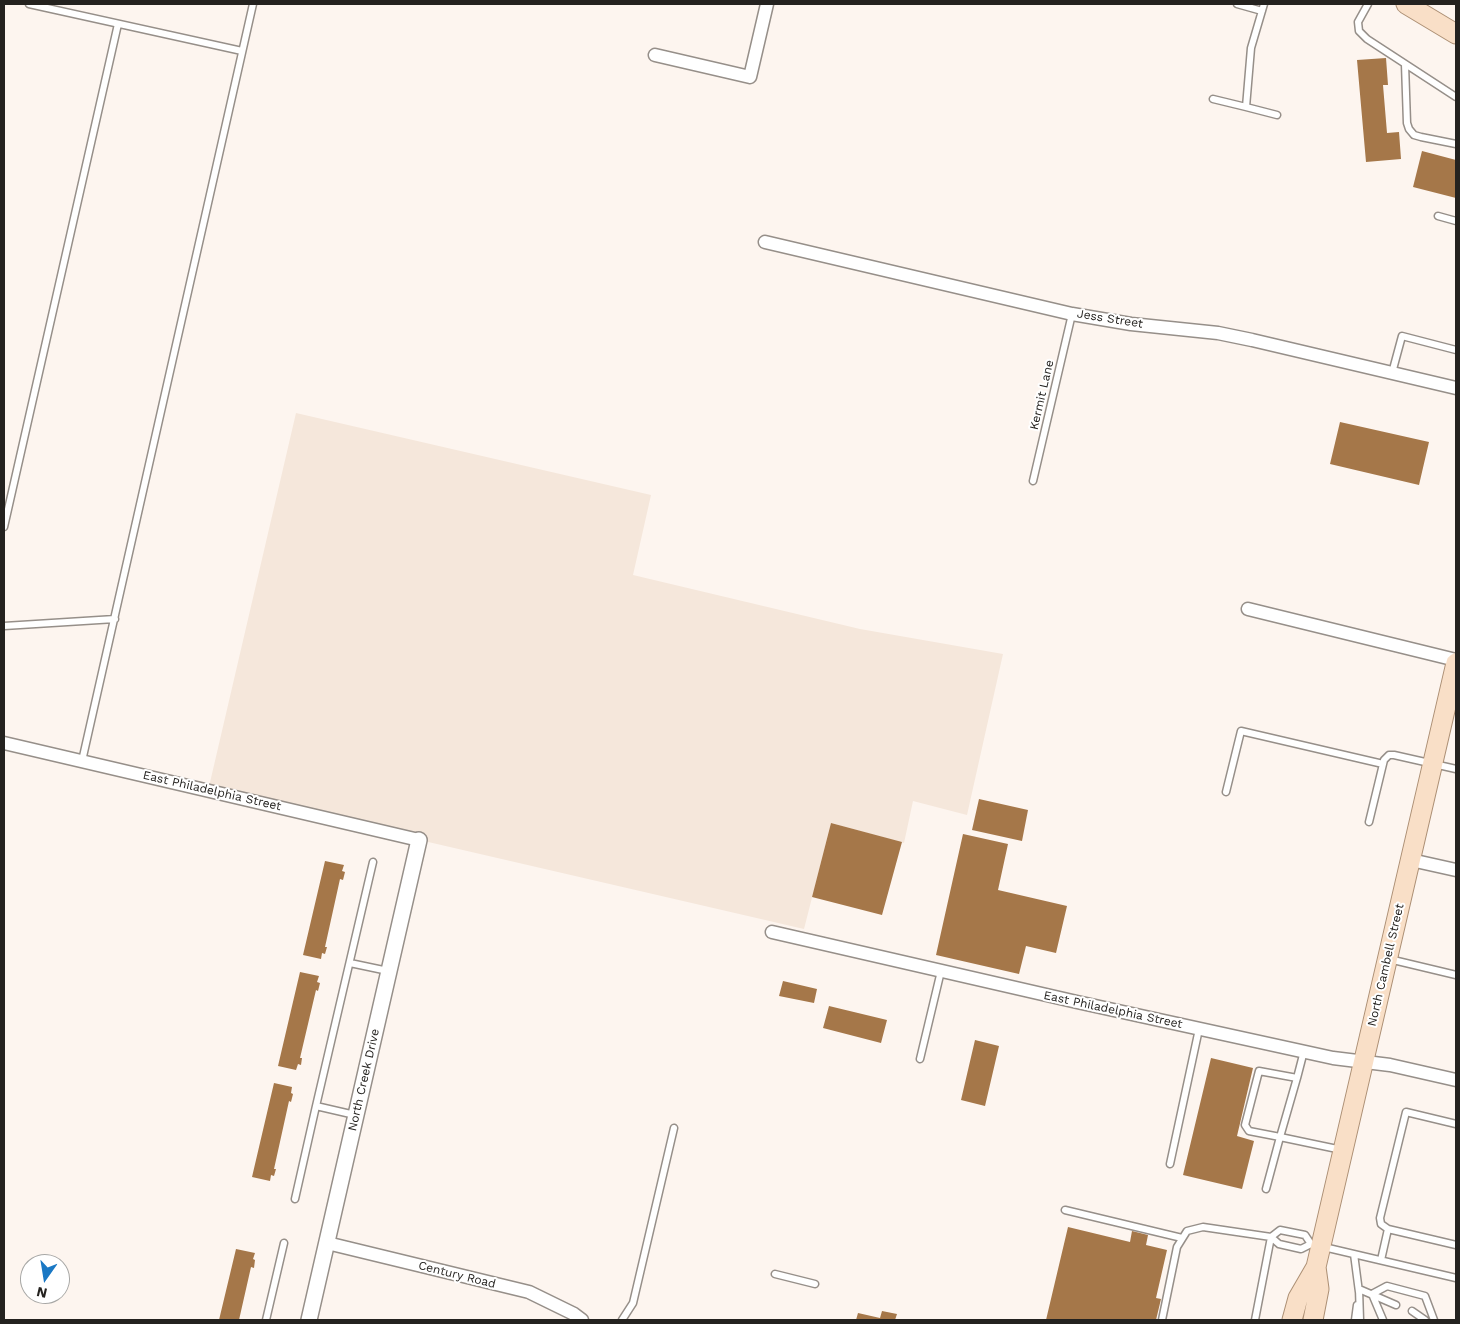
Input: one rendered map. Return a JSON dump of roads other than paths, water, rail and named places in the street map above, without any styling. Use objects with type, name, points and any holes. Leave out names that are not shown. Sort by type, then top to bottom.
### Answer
[{"type":"main road","points":[[1406,4],[1456,34]]},
{"type":"main road","name":"North Cambell Street","points":[[1313,1320],[1319,1289],[1316,1245],[1343,1150],[1433,764],[1452,697],[1456,661]]},
{"type":"main road","name":"North Cambell Street","points":[[1292,1316],[1305,1284],[1316,1267]]},
{"type":"street","points":[[655,55],[750,77],[767,4]]},
{"type":"street","name":"Jess Street","points":[[765,242],[1072,314],[1131,324],[1218,333],[1456,388]]},
{"type":"street","points":[[1248,609],[1456,661]]},
{"type":"street","name":"East Philadelphia Street","points":[[4,743],[419,840]]},
{"type":"street","name":"North Creek Drive","points":[[309,1320],[419,840]]},
{"type":"street","points":[[1411,860],[1456,870]]},
{"type":"street","name":"East Philadelphia Street","points":[[772,932],[1076,1002],[1333,1058],[1390,1065],[1456,1080]]},
{"type":"street","name":"Century Road","points":[[327,1243],[529,1292],[574,1314],[582,1320]]},
{"type":"lane","points":[[29,4],[242,51]]},
{"type":"lane","points":[[82,761],[253,4]]},
{"type":"lane","points":[[1237,4],[1263,7],[1251,48],[1246,107]]},
{"type":"lane","points":[[1368,4],[1358,22],[1359,32],[1456,97]]},
{"type":"lane","points":[[4,527],[118,24]]},
{"type":"lane","points":[[1405,64],[1407,123],[1409,129],[1414,135],[1421,138],[1456,144]]},
{"type":"lane","points":[[1212,100],[1277,114]]},
{"type":"lane","points":[[1438,216],[1456,221]]},
{"type":"lane","name":"Kermit Lane","points":[[1033,481],[1072,314]]},
{"type":"lane","points":[[1392,373],[1402,336],[1456,350]]},
{"type":"lane","points":[[4,626],[115,620]]},
{"type":"lane","points":[[1226,792],[1241,731],[1383,764]]},
{"type":"lane","points":[[1369,822],[1383,764],[1389,755],[1456,769]]},
{"type":"lane","points":[[295,1199],[373,862]]},
{"type":"lane","points":[[1387,959],[1456,975]]},
{"type":"lane","points":[[350,963],[389,972]]},
{"type":"lane","points":[[920,1059],[941,971]]},
{"type":"lane","points":[[1170,1164],[1199,1029]]},
{"type":"lane","points":[[1266,1189],[1304,1051]]},
{"type":"lane","points":[[1297,1078],[1259,1071],[1245,1125],[1249,1131],[1343,1150]]},
{"type":"lane","points":[[316,1106],[356,1115]]},
{"type":"lane","points":[[1456,1124],[1406,1112],[1380,1218],[1381,1224],[1388,1228],[1456,1245]]},
{"type":"lane","points":[[622,1320],[633,1303],[674,1128]]},
{"type":"lane","points":[[1065,1210],[1182,1238]]},
{"type":"lane","points":[[1162,1320],[1177,1247],[1187,1231],[1203,1227],[1271,1237],[1279,1244],[1301,1249],[1316,1245],[1456,1278]]},
{"type":"lane","points":[[1381,1260],[1388,1228]]},
{"type":"lane","points":[[1255,1320],[1271,1237],[1280,1230],[1305,1235],[1316,1245]]},
{"type":"lane","points":[[266,1320],[284,1243]]},
{"type":"lane","points":[[1354,1254],[1359,1289],[1360,1320]]},
{"type":"lane","points":[[776,1274],[815,1284]]},
{"type":"lane","points":[[1372,1294],[1387,1286],[1425,1296],[1434,1320]]},
{"type":"lane","points":[[1359,1289],[1396,1305]]},
{"type":"lane","points":[[1355,1320],[1359,1289]]},
{"type":"lane","points":[[1372,1294],[1383,1320]]},
{"type":"lane","points":[[1412,1311],[1425,1320]]}]
